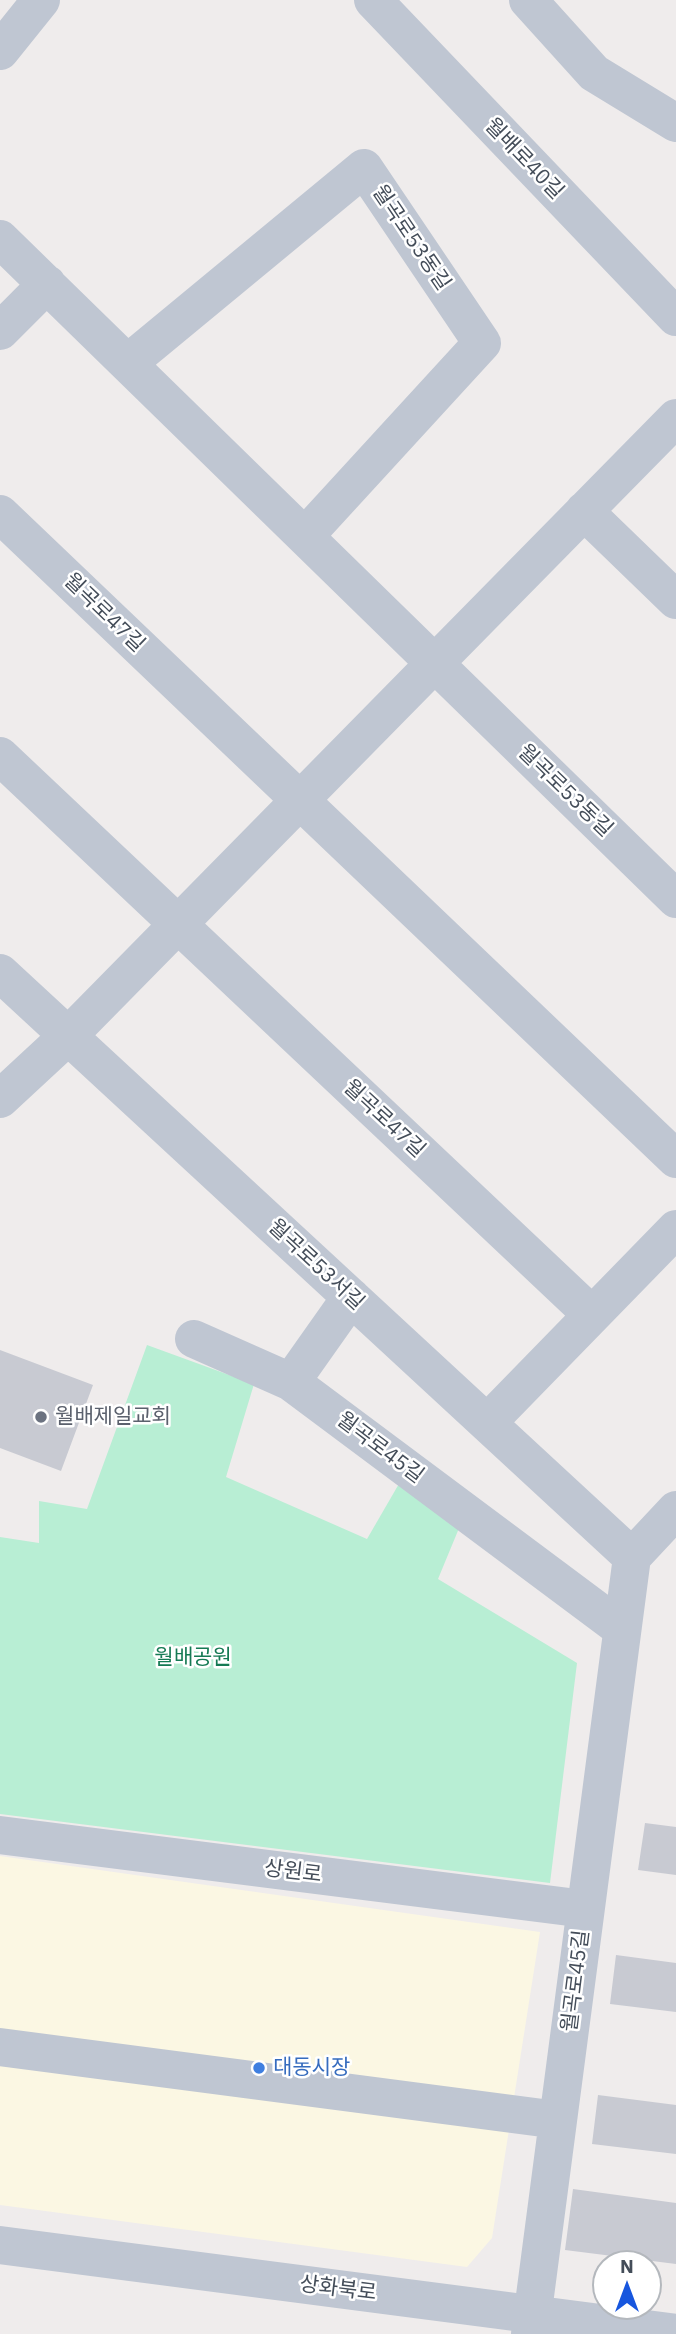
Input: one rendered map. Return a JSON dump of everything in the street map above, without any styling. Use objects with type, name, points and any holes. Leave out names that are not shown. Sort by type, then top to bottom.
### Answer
[{"type":"street","points":[[0,51],[41,0]]},
{"type":"street","name":"월배로40길","points":[[373,0],[676,317]]},
{"type":"street","points":[[528,0],[594,73],[676,123]]},
{"type":"street","name":"월곡로53동길","points":[[128,363],[363,168],[482,343],[305,536]]},
{"type":"street","name":"월곡로53동길","points":[[0,239],[676,899]]},
{"type":"street","points":[[0,331],[47,284]]},
{"type":"street","points":[[0,1099],[68,1036],[676,418]]},
{"type":"street","points":[[584,511],[676,600]]},
{"type":"street","name":"월곡로47길","points":[[0,514],[676,1159]]},
{"type":"street","name":"월곡로47길","points":[[0,755],[591,1314]]},
{"type":"street","name":"월곡로53서길","points":[[0,973],[632,1557]]},
{"type":"street","points":[[487,1423],[676,1229]]},
{"type":"street","points":[[291,1382],[351,1297]]},
{"type":"street","name":"월곡로45길","points":[[194,1339],[291,1382],[622,1629]]},
{"type":"street","points":[[632,1557],[676,1510]]},
{"type":"street","name":"월곡로45길","points":[[531,2324],[632,1557]]},
{"type":"street","name":"상원로","points":[[0,1835],[585,1909]]},
{"type":"street","points":[[0,2047],[558,2120]]},
{"type":"street","name":"상화북로","points":[[0,2245],[531,2324],[676,2333]]},
{"type":"shaded area","name":"대동시장","points":[[0,1856],[540,1932],[492,2238],[467,2267],[0,2205]]},
{"type":"green space","name":"월배공원","points":[[147,1345],[254,1384],[226,1477],[367,1539],[400,1482],[462,1521],[438,1579],[577,1663],[550,1883],[0,1814],[0,1537],[39,1543],[39,1501],[87,1509]]},
{"type":"building","name":"월배제일교회","points":[[0,1350],[93,1385],[61,1471],[0,1448]]},
{"type":"building","points":[[645,1823],[676,1827],[676,1875],[638,1870]]},
{"type":"building","points":[[616,1955],[676,1963],[676,2012],[610,2004]]},
{"type":"building","points":[[598,2095],[676,2105],[676,2154],[592,2144]]},
{"type":"building","points":[[573,2189],[676,2203],[676,2264],[662,2262],[662,2250],[592,2250],[592,2253],[565,2250]]},
{"type":"place","name":"월배제일교회","points":[[41,1417]]},
{"type":"place","name":"대동시장","points":[[259,2068]]}]
